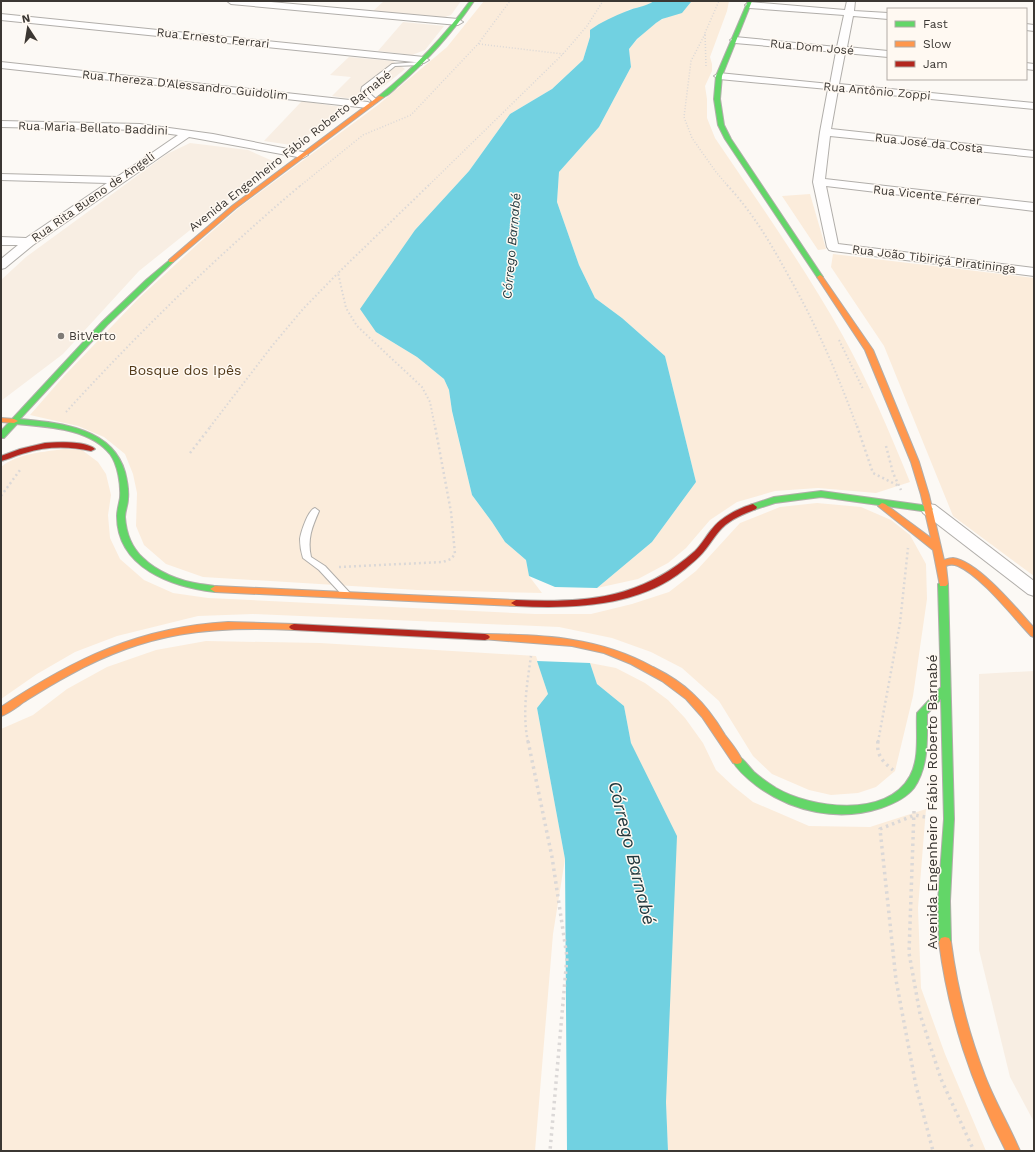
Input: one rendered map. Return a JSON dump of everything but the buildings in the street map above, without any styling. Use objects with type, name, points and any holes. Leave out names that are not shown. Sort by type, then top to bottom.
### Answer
[{"type":"main road","points":[[471,3],[479,1]]},
{"type":"main road","name":"Avenida Engenheiro Fábio Roberto Barnabé","points":[[747,2],[735,40],[719,76],[717,99],[721,125],[869,350],[915,462],[929,509],[941,564],[944,596],[949,821],[944,926],[950,979],[967,1050],[998,1124],[1013,1151]]},
{"type":"main road","name":"Avenida Engenheiro Fábio Roberto Barnabé","points":[[1,436],[103,324],[141,286],[234,207],[395,86],[422,62],[458,22],[471,3]]},
{"type":"main road","points":[[713,61],[719,76]]},
{"type":"main road","points":[[1,420],[35,423],[80,433],[94,439],[110,449],[118,460],[124,492],[121,522],[123,536],[131,551],[144,565],[159,574],[175,582],[201,588],[552,605],[596,602],[646,589],[666,579],[700,550],[717,528],[742,510],[774,500],[821,494],[876,503],[929,509]]},
{"type":"main road","points":[[1,459],[40,446],[68,444],[90,449],[97,454]]},
{"type":"main road","points":[[108,464],[121,475]]},
{"type":"main road","points":[[876,503],[909,525],[938,549]]},
{"type":"main road","points":[[941,564],[953,561],[965,565],[996,593],[1034,634]]},
{"type":"main road","points":[[1,712],[35,689],[72,668],[113,648],[151,636],[204,626],[266,625],[353,629],[546,640],[589,645],[619,655],[663,677],[681,689],[696,702],[741,766],[757,782],[787,799],[805,805],[832,809],[866,808],[893,801],[908,787],[917,772],[920,752],[922,713],[946,689]]},
{"type":"street","points":[[231,1],[458,22]]},
{"type":"street","points":[[819,182],[825,132],[851,1]]},
{"type":"street","points":[[747,2],[887,16]]},
{"type":"street","name":"Rua Ernesto Ferrari","points":[[1,17],[422,62]]},
{"type":"street","name":"Rua Dom José","points":[[735,40],[887,54]]},
{"type":"street","name":"Rua Thereza D'Alessandro Guidolim","points":[[1,65],[371,103]]},
{"type":"street","name":"Rua Antônio Zoppi","points":[[719,76],[1034,106]]},
{"type":"street","name":"Rua Maria Bellato Baddini","points":[[1,124],[140,127],[188,133],[303,155]]},
{"type":"street","name":"Rua José da Costa","points":[[825,132],[1034,154]]},
{"type":"street","name":"Rua Rita Bueno de Angeli","points":[[1,265],[29,242],[116,180],[188,133]]},
{"type":"street","points":[[1,177],[116,180]]},
{"type":"street","name":"Rua Vicente Férrer","points":[[819,182],[1034,207]]},
{"type":"street","name":"Rua João Tibiriçá Piratininga","points":[[819,182],[833,247],[1034,272]]},
{"type":"street","points":[[1,241],[29,242]]},
{"type":"street","points":[[929,509],[1034,590]]},
{"type":"street","points":[[996,593],[1018,578]]},
{"type":"lane","points":[[371,103],[364,92],[364,88],[394,65],[422,62]]},
{"type":"lane","points":[[315,510],[305,534],[303,546],[307,558],[322,568],[347,596]]},
{"type":"path","points":[[35,423],[62,416],[178,294],[241,236],[309,178],[363,136],[411,115],[478,44],[510,1]]},
{"type":"path","points":[[190,453],[272,346],[303,309],[563,54],[587,26],[603,1]]},
{"type":"path","points":[[719,1],[691,61],[684,117],[692,138],[716,172],[760,225],[775,249],[799,294],[825,346],[873,473],[899,486]]},
{"type":"path","points":[[478,44],[563,54]]},
{"type":"path","points":[[322,568],[443,562],[450,559],[455,554],[451,512],[430,402],[422,386],[357,326],[346,308],[338,273]]},
{"type":"path","points":[[895,771],[881,760],[877,748],[900,622],[909,543]]},
{"type":"path","points":[[527,654],[531,654],[526,682],[525,726],[552,857],[567,957],[550,1151]]},
{"type":"path","points":[[915,815],[880,829],[896,980],[916,1086],[933,1151]]},
{"type":"shaded area","points":[[384,1],[461,1],[451,15],[442,18],[372,12]]},
{"type":"shaded area","points":[[403,22],[444,26],[425,50],[412,55],[378,51]]},
{"type":"shaded area","points":[[349,57],[393,61],[405,69],[385,85],[359,100],[332,96],[351,77],[330,75]]},
{"type":"shaded area","points":[[302,101],[341,107],[345,113],[291,145],[264,141]]},
{"type":"shaded area","points":[[190,143],[248,150],[275,162],[139,271],[63,354],[1,401],[1,280],[26,257],[167,154]]},
{"type":"shaded area","points":[[1034,671],[1034,1122],[1010,1077],[979,950],[979,674]]},
{"type":"green space","name":"Bosque dos Ipês","points":[[484,1],[654,1],[646,6],[628,10],[590,37],[583,60],[552,89],[510,114],[469,171],[415,230],[376,332],[417,357],[444,379],[449,390],[452,412],[472,495],[505,542],[526,560],[529,576],[542,593],[417,590],[203,577],[166,564],[144,545],[136,526],[137,493],[133,474],[125,454],[104,437],[78,426],[30,415],[64,376],[139,298],[200,242],[240,207],[378,105],[447,47]]},
{"type":"green space","points":[[691,1],[729,1],[727,11],[710,57],[712,71],[705,86],[707,118],[715,138],[765,211],[843,336],[887,427],[910,482],[876,493],[818,488],[775,491],[737,502],[710,520],[686,548],[668,563],[638,579],[597,588],[652,542],[696,482],[665,356],[622,318],[595,298],[579,265],[557,202],[559,172],[599,127],[631,67],[629,49],[649,28],[663,19],[682,11]]},
{"type":"green space","points":[[810,194],[826,249],[818,250],[782,196]]},
{"type":"green space","points":[[833,254],[1034,278],[1034,576],[953,516],[884,346],[831,267]]},
{"type":"green space","points":[[65,449],[82,450],[98,462],[106,474],[111,495],[108,515],[110,538],[120,559],[144,580],[173,593],[208,598],[535,614],[591,614],[632,604],[669,592],[696,571],[740,523],[780,507],[817,503],[861,507],[891,520],[910,535],[926,564],[927,599],[913,696],[895,771],[876,787],[858,793],[831,795],[809,790],[772,774],[753,756],[719,701],[682,668],[651,652],[612,638],[559,627],[253,614],[198,616],[117,636],[75,652],[37,674],[1,699],[1,467],[8,462],[23,456]]},
{"type":"green space","points":[[206,641],[320,643],[536,656],[548,694],[537,708],[565,859],[553,934],[535,1151],[1,1151],[1,729],[33,715],[67,689],[107,667],[156,650]]},
{"type":"green space","points":[[590,663],[616,668],[645,683],[668,700],[685,718],[703,743],[716,770],[753,802],[809,826],[870,827],[926,809],[918,908],[921,988],[945,1054],[986,1151],[668,1151],[666,1102],[631,743],[624,706],[597,684]]},
{"type":"water","name":"Córrego Barnabé","points":[[654,1],[691,2],[682,13],[662,19],[656,23],[637,39],[629,49],[631,67],[599,127],[559,172],[557,202],[579,265],[595,298],[622,318],[665,356],[696,482],[652,542],[597,588],[555,587],[529,576],[526,560],[505,542],[472,495],[452,411],[449,390],[444,379],[417,357],[376,332],[360,309],[415,230],[469,171],[510,114],[552,89],[583,60],[590,37],[590,30],[612,17],[647,5]]},
{"type":"water","name":"Córrego Barnabé","points":[[537,661],[590,663],[597,684],[624,706],[631,743],[677,836],[666,1102],[668,1151],[567,1151],[565,859],[537,708],[548,694]]},
{"type":"traffic: fast","points":[[381,97],[419,65],[452,28],[472,1]]},
{"type":"traffic: fast","points":[[750,1],[719,76],[717,99],[721,125],[728,139],[820,277]]},
{"type":"traffic: fast","points":[[1,436],[104,323],[171,261]]},
{"type":"traffic: fast","points":[[14,421],[67,428],[93,437],[104,444],[113,453],[121,474],[124,486],[124,499],[121,512],[123,534],[130,548],[140,560],[167,578],[183,584],[215,589]]},
{"type":"traffic: fast","points":[[753,507],[774,500],[821,494],[929,509]]},
{"type":"traffic: fast","points":[[943,584],[949,819],[944,901],[945,942]]},
{"type":"traffic: fast","points":[[737,760],[749,774],[764,786],[780,795],[811,807],[841,810],[857,809],[872,807],[887,802],[899,795],[909,786],[914,778],[920,761],[922,742],[922,713],[945,689]]},
{"type":"traffic: slow","points":[[171,261],[234,207],[381,97]]},
{"type":"traffic: slow","points":[[820,277],[869,350],[915,462],[925,495],[941,564],[943,584]]},
{"type":"traffic: slow","points":[[1,420],[14,421]]},
{"type":"traffic: slow","points":[[882,506],[909,525],[938,549]]},
{"type":"traffic: slow","points":[[941,564],[953,561],[972,571],[995,592],[1034,634]]},
{"type":"traffic: slow","points":[[215,589],[516,603]]},
{"type":"traffic: slow","points":[[1,712],[67,671],[114,649],[138,640],[201,627],[241,625],[294,627]]},
{"type":"traffic: slow","points":[[485,637],[543,639],[572,642],[607,650],[635,661],[665,678],[690,697],[706,715],[737,760]]},
{"type":"traffic: slow","points":[[945,942],[954,997],[969,1050],[978,1076],[1000,1126],[1013,1151]]},
{"type":"traffic: jam","points":[[1,459],[12,454],[45,446],[68,445],[91,449]]},
{"type":"traffic: jam","points":[[516,603],[566,604],[590,602],[614,598],[638,591],[660,581],[681,568],[700,551],[720,525],[733,516],[753,507]]},
{"type":"traffic: jam","points":[[294,627],[485,637]]},
{"type":"place","name":"BitVerto","points":[[61,336]]}]
